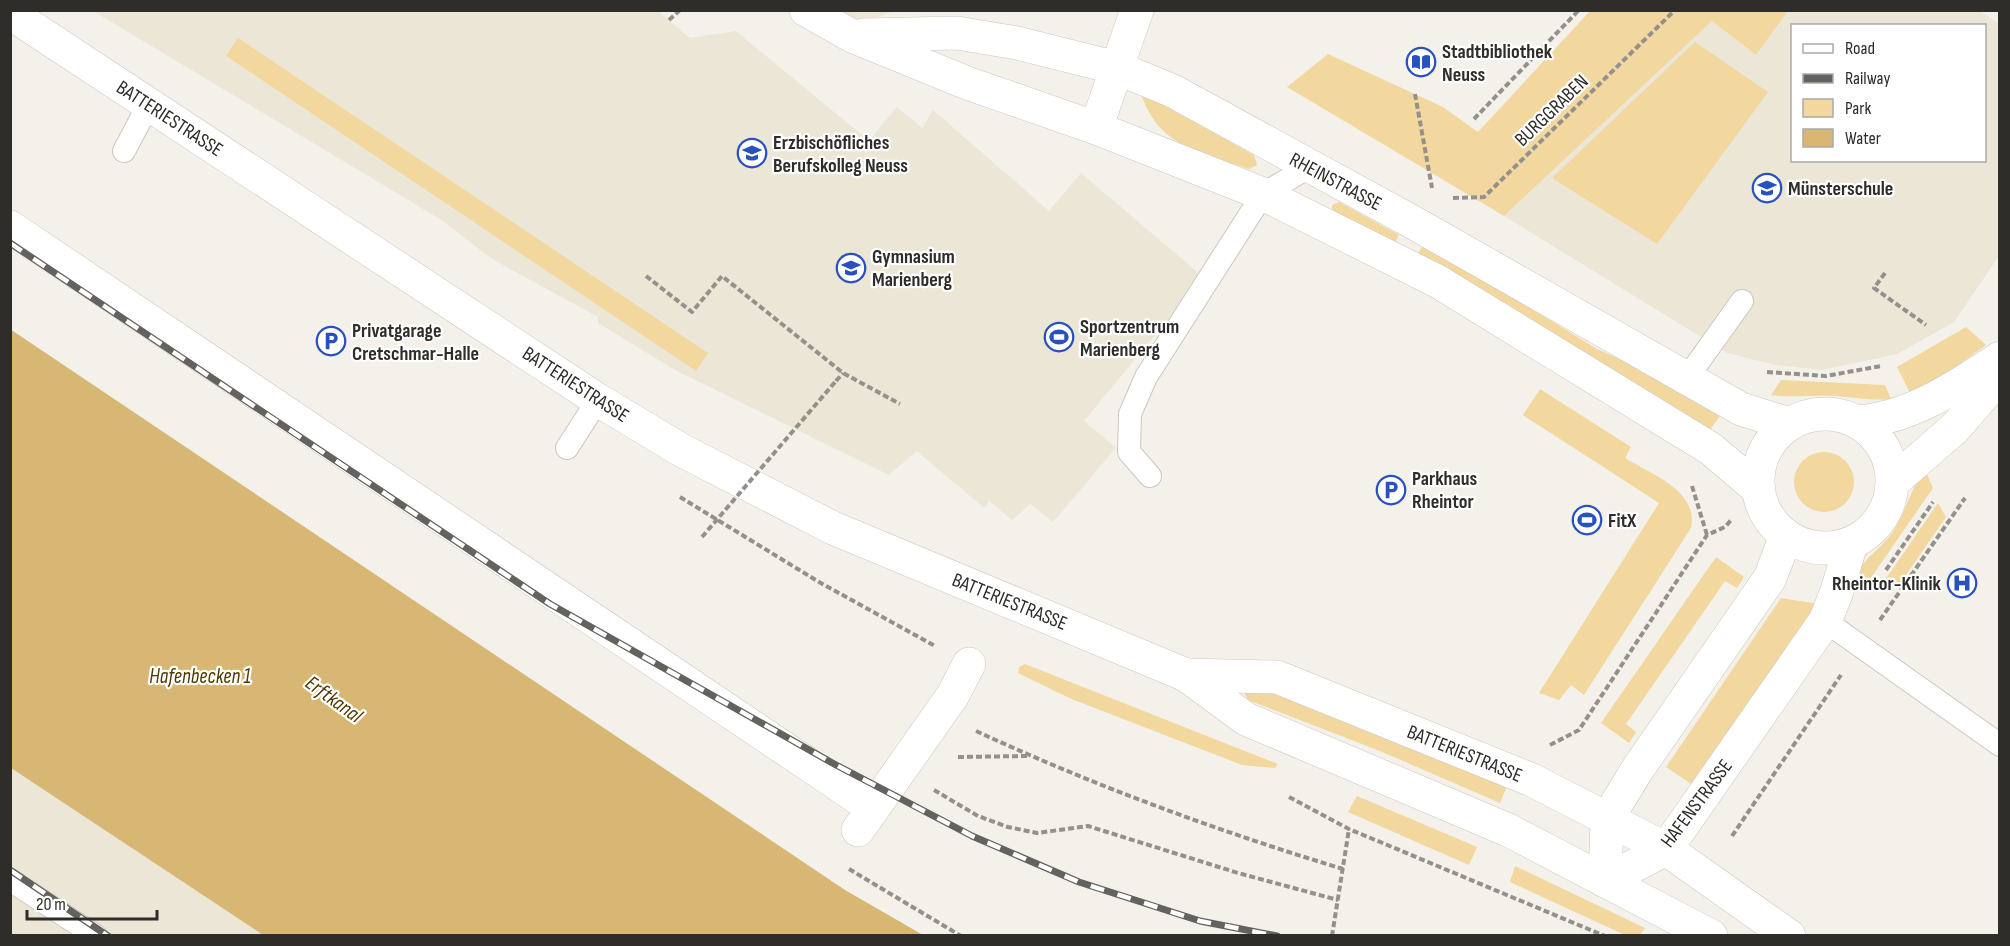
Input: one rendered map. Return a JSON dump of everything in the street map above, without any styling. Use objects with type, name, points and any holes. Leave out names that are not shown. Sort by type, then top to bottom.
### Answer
[{"type":"street","points":[[806,10],[852,36],[967,83],[1096,128],[1263,194],[1437,281],[1711,449],[1758,489]]},
{"type":"street","points":[[1096,128],[1137,10]]},
{"type":"street","name":"BATTERIESTRASSE","points":[[10,13],[598,400],[681,450],[833,528],[1186,675],[1246,719],[1508,830],[1711,936]]},
{"type":"street","name":"RHEINSTRASSE","points":[[852,36],[957,33],[1017,43],[1117,68],[1173,91],[1741,409],[1789,424]]},
{"type":"street","points":[[10,227],[866,819],[953,695],[969,664]]},
{"type":"street","points":[[1857,422],[1880,420],[1907,412],[1934,399],[2000,358]]},
{"type":"street","points":[[1893,482],[1955,428],[2000,376]]},
{"type":"street","points":[[1823,413],[1840,415],[1872,432],[1884,447],[1891,464],[1893,482],[1890,502],[1881,519],[1867,534],[1851,544],[1828,549],[1806,546],[1786,536],[1772,523],[1762,507],[1758,489],[1758,470],[1764,452],[1775,436],[1789,424],[1806,416],[1823,413]]},
{"type":"street","points":[[1605,881],[1607,819],[1637,770],[1770,578],[1786,536]]},
{"type":"street","name":"HAFENSTRASSE","points":[[1605,881],[1666,849],[1825,621],[1851,544]]},
{"type":"street","name":"BATTERIESTRASSE","points":[[1186,675],[1277,678],[1532,780],[1666,849],[1789,936]]},
{"type":"lane","points":[[124,151],[149,104]]},
{"type":"lane","points":[[1150,477],[1129,452],[1130,414],[1146,376],[1263,194],[1310,167]]},
{"type":"lane","points":[[1687,378],[1742,301]]},
{"type":"lane","points":[[567,448],[598,400]]},
{"type":"lane","points":[[1825,621],[2000,744]]},
{"type":"lane","points":[[10,880],[96,936]]},
{"type":"path","points":[[669,20],[680,10]]},
{"type":"path","points":[[1474,119],[1579,10]]},
{"type":"path","name":"BURGGRABEN","points":[[1444,199],[1484,197],[1676,10]]},
{"type":"path","points":[[1885,273],[1874,288],[1926,325]]},
{"type":"path","points":[[646,276],[692,312],[722,276],[843,373],[900,404]]},
{"type":"path","points":[[1767,372],[1826,376],[1881,366]]},
{"type":"path","points":[[702,537],[843,373]]},
{"type":"path","points":[[1548,746],[1579,730],[1707,535],[1690,480]]},
{"type":"path","points":[[1880,579],[1938,496]]},
{"type":"path","points":[[931,727],[1029,756],[1225,832],[1343,869]]},
{"type":"path","points":[[931,727],[947,754],[961,758],[1029,756]]},
{"type":"path","points":[[900,770],[978,816],[1008,826],[1037,833],[1088,826],[1238,873],[1338,900]]},
{"type":"path","points":[[1289,797],[1349,829],[1605,936]]},
{"type":"path","points":[[866,819],[835,861],[961,936]]},
{"type":"path","points":[[1332,936],[1349,829]]},
{"type":"shaded area","name":"Gymnasium Marienberg","points":[[93,11],[658,11],[690,38],[736,31],[869,141],[897,107],[922,128],[933,110],[1049,211],[1081,173],[1203,277],[1084,421],[1116,448],[1053,522],[1030,504],[1012,520],[989,501],[984,508],[917,451],[889,475],[675,370],[598,323],[598,317],[492,259],[440,219]]},
{"type":"shaded area","points":[[818,11],[895,11],[846,28]]},
{"type":"shaded area","name":"Münsterschule","points":[[1788,11],[1980,11],[1999,24],[1999,256],[1954,322],[1897,354],[1822,370],[1775,365],[1727,353],[1504,216],[1712,21],[1756,55]]},
{"type":"shaded area","points":[[11,768],[263,935],[11,935]]},
{"type":"green space","points":[[1591,10],[1788,11],[1756,55],[1712,21],[1504,216],[1287,87],[1328,54],[1443,107],[1478,132]]},
{"type":"green space","points":[[238,38],[708,353],[696,371],[226,56]]},
{"type":"green space","points":[[1695,42],[1768,92],[1657,244],[1552,178]]},
{"type":"green space","points":[[1147,96],[1254,155],[1257,165],[1249,169],[1200,153],[1172,138],[1160,128],[1150,114],[1142,97]]},
{"type":"green space","points":[[1339,202],[1399,235],[1393,246],[1332,213],[1332,205]]},
{"type":"green space","points":[[1422,247],[1509,295],[1597,349],[1631,364],[1720,416],[1707,434],[1415,258]]},
{"type":"green space","points":[[1966,327],[1986,345],[1936,381],[1910,393],[1897,367]]},
{"type":"green space","points":[[1781,380],[1885,385],[1891,399],[1771,395]]},
{"type":"green space","points":[[1540,389],[1631,447],[1625,458],[1671,485],[1688,504],[1692,515],[1691,528],[1584,695],[1571,685],[1559,700],[1539,693],[1659,503],[1523,415]]},
{"type":"green space","points":[[1818,452],[1830,452],[1841,457],[1849,465],[1854,482],[1852,494],[1841,507],[1830,512],[1818,512],[1807,507],[1799,499],[1794,488],[1794,476],[1799,465],[1807,457]]},
{"type":"green space","points":[[1925,470],[1933,488],[1868,582],[1853,580],[1861,566],[1892,533],[1915,485]]},
{"type":"green space","points":[[1938,503],[1946,517],[1899,585],[1883,583]]},
{"type":"green space","points":[[1716,557],[1744,577],[1737,588],[1725,581],[1626,724],[1636,732],[1629,743],[1601,723]]},
{"type":"green space","points":[[1781,598],[1819,604],[1694,786],[1666,767]]},
{"type":"green space","points":[[1025,664],[1278,764],[1275,768],[1242,765],[1069,698],[1018,673],[1019,667]]},
{"type":"green space","points":[[1255,682],[1508,784],[1500,803],[1380,751],[1248,700],[1242,689]]},
{"type":"green space","points":[[1357,796],[1477,847],[1469,865],[1348,812]]},
{"type":"green space","points":[[1515,866],[1645,928],[1640,935],[1625,935],[1510,882]]},
{"type":"water","name":"Hafenbecken 1","points":[[10,329],[845,890],[923,935],[263,935],[11,768]]},
{"type":"railway","points":[[10,243],[550,604],[836,765],[972,836],[1079,882],[1200,921],[1277,936]]},
{"type":"railway","points":[[10,870],[108,936]]},
{"type":"place","name":"Stadtbibliothek Neuss","points":[[1421,62]]},
{"type":"place","name":"Erzbischöfliches Berufskolleg Neuss","points":[[752,153]]},
{"type":"place","name":"Münsterschule","points":[[1767,188]]},
{"type":"place","name":"Gymnasium Marienberg","points":[[851,268]]},
{"type":"place","name":"Sportzentrum Marienberg","points":[[1059,337]]},
{"type":"place","name":"Privatgarage Cretschmar-Halle","points":[[331,341]]},
{"type":"place","name":"Parkhaus Rheintor","points":[[1391,490]]},
{"type":"place","name":"FitX","points":[[1587,520]]},
{"type":"place","name":"Rheintor-Klinik","points":[[1962,583]]},
{"type":"water label","name":"Erftkanal","points":[[334,699]]}]
